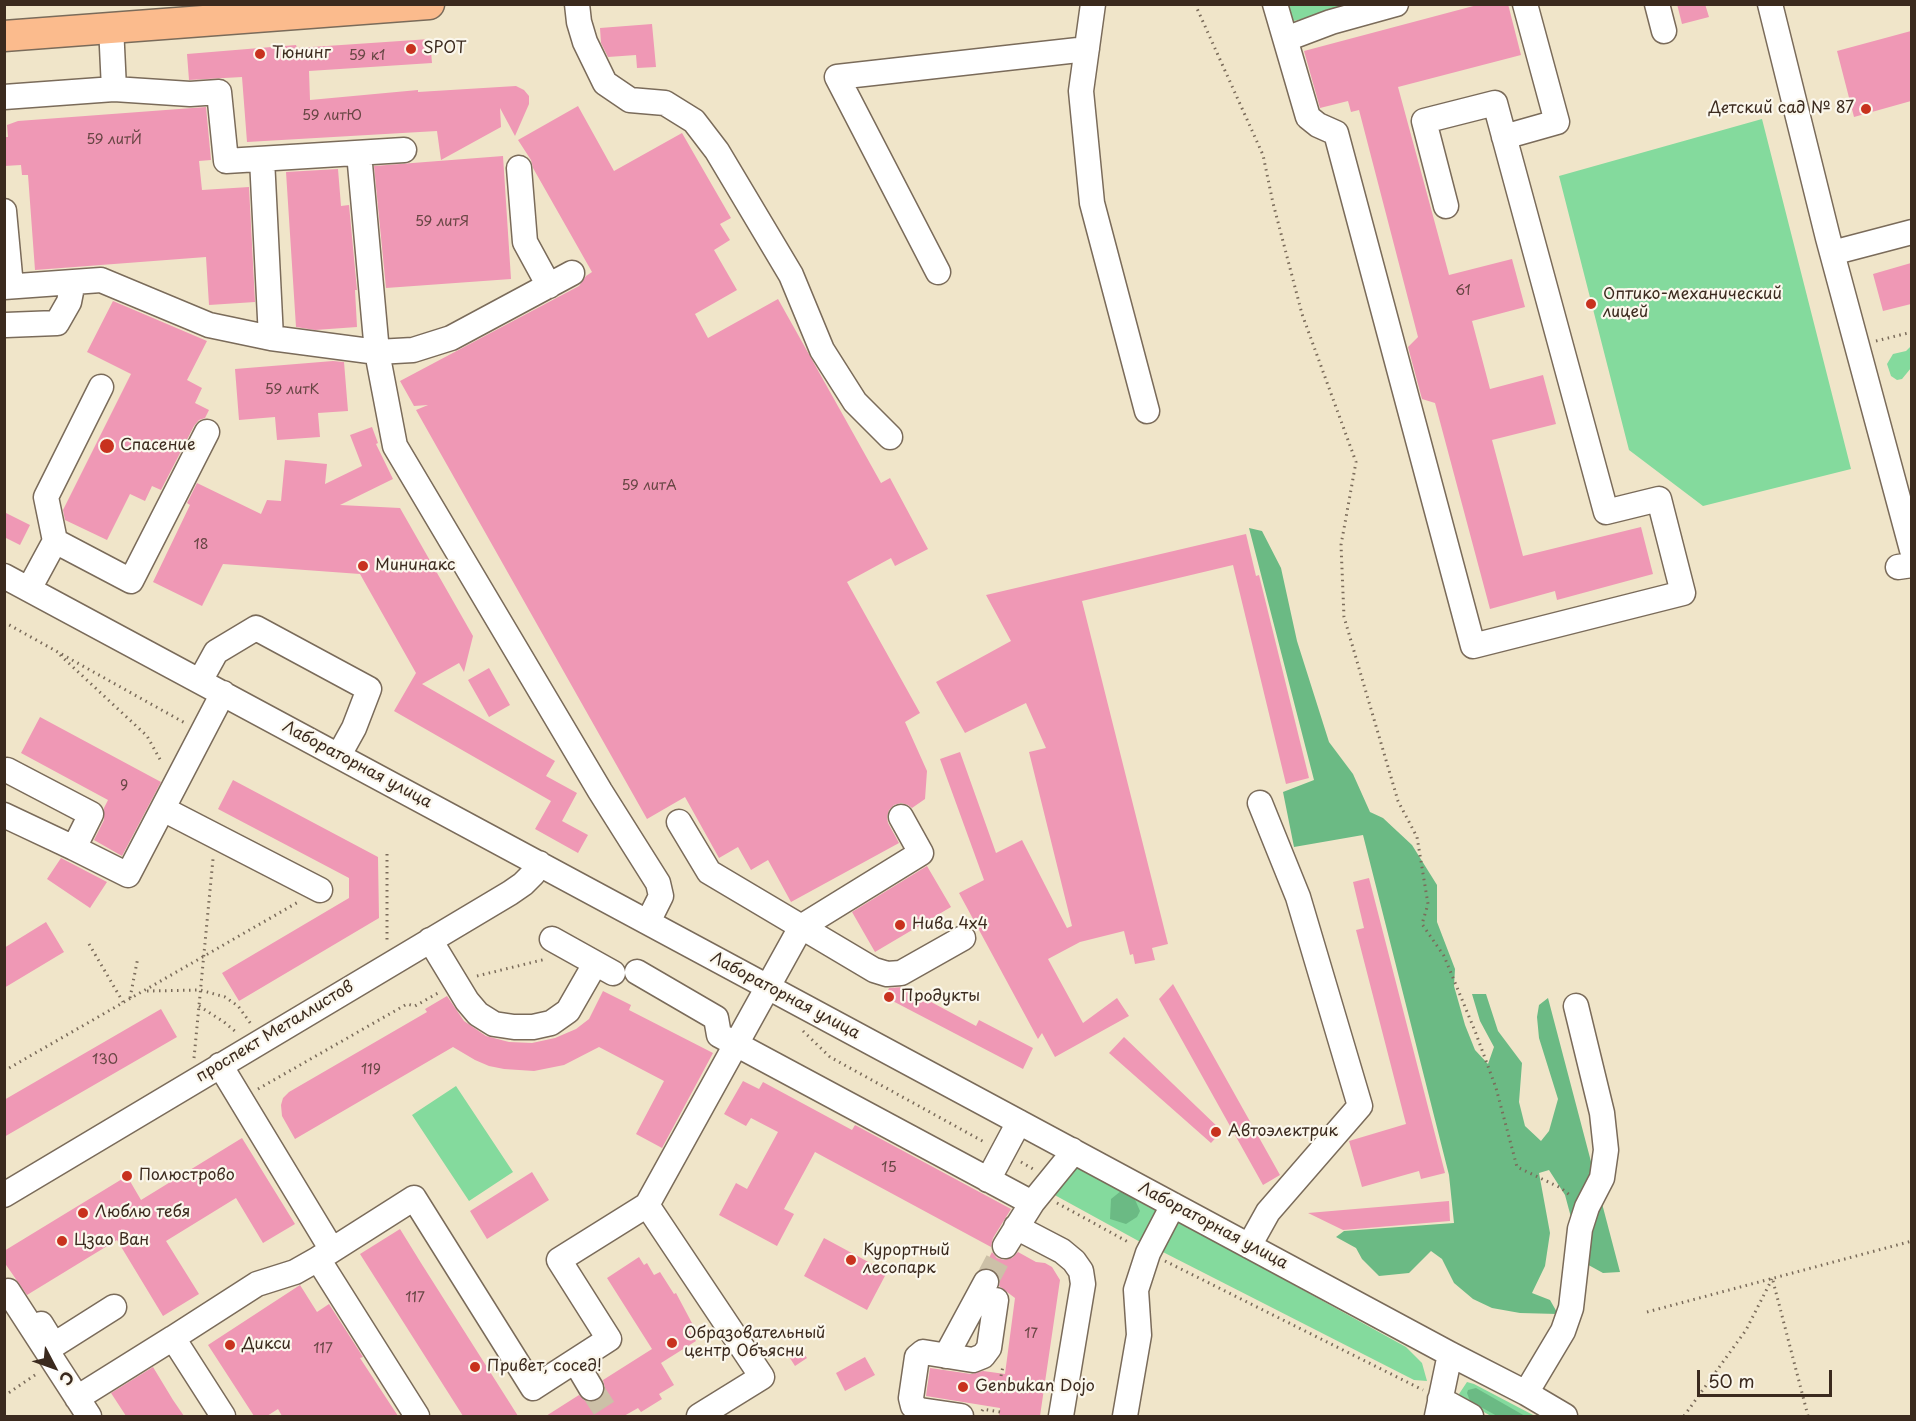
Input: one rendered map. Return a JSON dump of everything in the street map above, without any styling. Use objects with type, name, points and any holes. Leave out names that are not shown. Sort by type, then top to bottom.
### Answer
[{"type":"main road","points":[[5,32],[429,4]]},
{"type":"street","points":[[577,4],[585,42],[605,83],[630,100],[665,103],[694,121],[717,151],[791,275],[822,350],[855,402],[890,437]]},
{"type":"street","points":[[1092,4],[1082,91],[1092,203],[1147,411]]},
{"type":"street","points":[[1275,4],[1308,117],[1318,125],[1336,133],[1473,646],[1683,593],[1659,499],[1606,512],[1495,103],[1424,121],[1446,206]]},
{"type":"street","points":[[1286,39],[1331,22],[1396,4]]},
{"type":"street","points":[[1504,137],[1557,122],[1525,4]]},
{"type":"street","points":[[1657,4],[1664,31]]},
{"type":"street","points":[[1770,4],[1857,346],[1907,561]]},
{"type":"street","points":[[111,26],[114,89]]},
{"type":"street","points":[[938,272],[837,77],[1087,49]]},
{"type":"street","points":[[4,97],[114,89],[190,94],[219,92],[226,161],[404,150]]},
{"type":"street","points":[[359,153],[377,352],[395,446],[600,791],[658,883],[661,896],[648,922]]},
{"type":"street","points":[[262,159],[271,338]]},
{"type":"street","points":[[519,168],[525,242],[549,286]]},
{"type":"street","points":[[4,211],[8,287],[101,280],[209,325],[271,338],[377,352],[413,350],[451,338],[572,273]]},
{"type":"street","points":[[1832,253],[1911,232]]},
{"type":"street","points":[[6,325],[57,323],[69,302],[73,282]]},
{"type":"street","points":[[29,589],[55,541],[46,497],[101,387]]},
{"type":"street","points":[[55,541],[131,580],[207,432]]},
{"type":"street","name":"Лабораторная улица","points":[[4,576],[1526,1393],[1564,1416]]},
{"type":"street","points":[[200,681],[216,652],[256,628],[369,689],[354,728],[339,755]]},
{"type":"street","points":[[4,815],[128,875],[223,693]]},
{"type":"street","points":[[7,770],[91,814],[74,848]]},
{"type":"street","points":[[1249,1246],[1268,1212],[1360,1106],[1298,897],[1260,804]]},
{"type":"street","points":[[163,809],[320,890]]},
{"type":"street","points":[[6,1292],[83,1407],[172,1338],[257,1284],[295,1272],[414,1198],[533,1388],[609,1339],[559,1260],[647,1205],[801,927],[921,853],[901,817]]},
{"type":"street","points":[[679,822],[709,872],[874,970],[887,974],[902,973],[963,938]]},
{"type":"street","name":"проспект Металлистов","points":[[4,1195],[523,884],[533,874],[539,863]]},
{"type":"street","points":[[430,940],[467,1001],[478,1014],[494,1024],[533,1028],[551,1023],[568,1011],[595,963],[552,939]]},
{"type":"street","points":[[637,972],[716,1018],[719,1035],[988,1180],[1036,1198]]},
{"type":"street","points":[[1526,1393],[1563,1331],[1571,1308],[1580,1228],[1587,1207],[1602,1178],[1606,1150],[1602,1113],[1576,1006]]},
{"type":"street","points":[[220,1065],[417,1416]]},
{"type":"street","points":[[988,1180],[1019,1122]]},
{"type":"street","points":[[1061,1416],[1083,1284],[1081,1271],[1074,1260],[1062,1251],[1011,1236],[1036,1198],[1068,1160],[1072,1150]]},
{"type":"street","points":[[647,1205],[762,1377],[699,1416]]},
{"type":"street","points":[[1125,1416],[1139,1335],[1136,1290],[1148,1253],[1173,1205]]},
{"type":"street","points":[[6,1292],[20,1298],[54,1345],[114,1307]]},
{"type":"street","points":[[946,1356],[992,1295],[989,1348],[983,1356],[973,1360],[946,1356],[923,1352],[918,1354],[911,1398],[913,1406],[920,1410],[961,1416]]},
{"type":"street","points":[[172,1338],[222,1416]]},
{"type":"street","points":[[1450,1354],[1438,1408],[1471,1416]]},
{"type":"street","points":[[575,1361],[591,1388]]},
{"type":"path","points":[[1195,4],[1263,155],[1302,314],[1356,462],[1341,544],[1344,617],[1398,801],[1417,837],[1428,904],[1422,924],[1444,956],[1475,1031],[1496,1088],[1517,1167],[1561,1188],[1587,1207]]},
{"type":"path","points":[[1857,346],[1911,332]]},
{"type":"path","points":[[4,622],[202,733]]},
{"type":"path","points":[[55,651],[147,736],[176,785]]},
{"type":"path","points":[[193,1060],[215,836]]},
{"type":"path","points":[[387,854],[387,944]]},
{"type":"path","points":[[4,1071],[320,890]]},
{"type":"path","points":[[89,944],[123,1002]]},
{"type":"path","points":[[130,999],[138,957]]},
{"type":"path","points":[[257,1090],[407,1004],[415,1006],[456,982],[504,968],[595,963]]},
{"type":"path","points":[[144,991],[200,990],[225,997],[238,1006],[252,1025]]},
{"type":"path","points":[[199,1006],[224,1022],[237,1034]]},
{"type":"path","points":[[801,1029],[830,1057],[1035,1170],[1036,1198],[1148,1253],[1438,1408]]},
{"type":"path","points":[[1647,1312],[1911,1241]]},
{"type":"path","points":[[1684,1416],[1746,1330],[1772,1279]]},
{"type":"path","points":[[1772,1279],[1808,1416]]},
{"type":"path","points":[[1001,1377],[1003,1365]]},
{"type":"path","points":[[4,1396],[41,1370]]},
{"type":"path","points":[[978,1416],[983,1409],[1000,1412]]},
{"type":"green space","points":[[1283,4],[1355,5],[1290,22]]},
{"type":"green space","points":[[1762,119],[1851,469],[1703,506],[1629,450],[1559,176]]},
{"type":"green space","points":[[1911,346],[1911,368],[1902,379],[1897,380],[1891,376],[1887,364],[1893,354],[1906,351]]},
{"type":"green space","points":[[1249,528],[1262,531],[1281,568],[1297,641],[1329,742],[1353,774],[1370,812],[1383,818],[1412,845],[1437,885],[1437,922],[1455,969],[1454,986],[1475,1050],[1488,1064],[1494,1047],[1480,1021],[1472,994],[1486,994],[1498,1031],[1522,1063],[1519,1102],[1525,1126],[1541,1141],[1549,1131],[1558,1099],[1539,1038],[1537,1017],[1539,1005],[1548,998],[1620,1272],[1603,1273],[1583,1262],[1565,1195],[1549,1170],[1539,1173],[1550,1233],[1545,1266],[1532,1293],[1550,1300],[1558,1314],[1520,1313],[1492,1308],[1473,1299],[1454,1283],[1442,1259],[1431,1251],[1409,1273],[1379,1276],[1362,1259],[1356,1248],[1336,1237],[1344,1231],[1454,1223],[1449,1175],[1363,835],[1294,847],[1283,792],[1314,780]]},
{"type":"green space","points":[[456,1086],[513,1172],[469,1201],[412,1115]]},
{"type":"green space","points":[[1076,1161],[1159,1210],[1144,1244],[1051,1193]]},
{"type":"green space","points":[[1121,1191],[1133,1195],[1140,1211],[1137,1217],[1126,1224],[1110,1219],[1111,1199]]},
{"type":"green space","points":[[1180,1222],[1406,1347],[1422,1363],[1427,1381],[1414,1380],[1157,1249],[1169,1223]]},
{"type":"green space","points":[[1467,1382],[1535,1416],[1491,1416],[1462,1400],[1459,1394]]},
{"type":"green space","points":[[1476,1388],[1525,1416],[1497,1416],[1470,1401],[1468,1390]]},
{"type":"building","points":[[1481,4],[1508,4],[1521,55],[1398,87],[1449,275],[1512,259],[1525,307],[1472,321],[1490,389],[1543,375],[1556,424],[1492,440],[1523,556],[1641,527],[1653,574],[1557,600],[1555,591],[1490,609],[1435,403],[1422,399],[1408,347],[1418,337],[1359,110],[1351,112],[1348,101],[1320,108],[1304,51]]},
{"type":"building","points":[[1677,4],[1705,4],[1709,17],[1682,24]]},
{"type":"building","points":[[652,24],[656,67],[637,68],[636,55],[608,57],[601,43],[600,28]]},
{"type":"building","points":[[1911,31],[1911,101],[1854,117],[1837,51]]},
{"type":"building","points":[[430,39],[432,63],[309,71],[310,100],[418,90],[418,92],[516,86],[529,96],[529,104],[515,136],[500,108],[501,127],[441,160],[437,131],[247,142],[242,77],[189,80],[187,54],[296,45],[297,48]]},
{"type":"building","points":[[578,106],[614,171],[682,133],[731,218],[720,224],[730,240],[714,250],[737,290],[695,314],[708,338],[778,299],[881,483],[890,478],[928,549],[895,566],[891,558],[847,582],[920,713],[905,722],[927,771],[925,799],[912,808],[901,803],[889,810],[888,823],[899,843],[791,902],[768,860],[751,870],[738,847],[719,858],[685,797],[647,819],[416,410],[428,405],[414,406],[400,381],[579,286],[592,272],[518,140]]},
{"type":"building","points":[[206,107],[211,160],[199,161],[202,190],[249,187],[255,302],[209,305],[206,257],[35,270],[28,175],[22,175],[21,165],[4,166],[4,137],[8,137],[7,125],[18,121]]},
{"type":"building","points":[[503,156],[511,279],[386,288],[374,166]]},
{"type":"building","points":[[338,169],[341,206],[349,205],[357,290],[355,290],[357,327],[315,330],[296,327],[286,172]]},
{"type":"building","points":[[1911,263],[1911,304],[1883,311],[1873,274]]},
{"type":"building","points":[[113,301],[207,341],[187,380],[202,388],[195,403],[209,410],[205,418],[199,420],[194,426],[161,490],[152,486],[145,501],[130,494],[107,540],[65,520],[63,510],[131,374],[87,352]]},
{"type":"building","points":[[344,362],[348,411],[318,413],[320,437],[277,440],[275,417],[239,420],[235,369]]},
{"type":"building","points":[[372,427],[378,443],[376,444],[393,479],[340,505],[400,508],[473,636],[464,672],[459,663],[422,684],[555,761],[546,776],[577,793],[562,821],[588,835],[578,853],[535,829],[551,801],[394,711],[416,673],[360,574],[223,564],[202,606],[153,582],[190,505],[187,503],[197,483],[261,514],[267,500],[281,501],[285,460],[327,464],[325,484],[362,466],[350,435]]},
{"type":"building","points":[[4,512],[30,525],[20,545],[4,537]]},
{"type":"building","points":[[1246,534],[1256,576],[1259,575],[1309,778],[1286,784],[1233,565],[1082,601],[1168,944],[1152,948],[1155,960],[1135,964],[1133,954],[1130,955],[1124,931],[1080,942],[1048,959],[1083,1023],[1117,998],[1129,1016],[1055,1057],[1042,1033],[1038,1039],[959,893],[984,880],[940,759],[960,752],[996,853],[1022,840],[1067,928],[1072,926],[1029,752],[1046,748],[1026,703],[965,733],[936,682],[1011,641],[986,595]]},
{"type":"building","points":[[489,668],[510,705],[489,717],[468,680]]},
{"type":"building","points":[[40,717],[161,782],[122,856],[94,840],[104,820],[104,808],[108,800],[21,753]]},
{"type":"building","points":[[233,780],[378,857],[379,918],[239,1001],[222,973],[349,898],[349,878],[218,809]]},
{"type":"building","points":[[61,858],[107,882],[90,908],[47,879]]},
{"type":"building","points":[[927,866],[951,907],[875,952],[852,912]]},
{"type":"building","points":[[1369,878],[1445,1173],[1421,1179],[1419,1171],[1362,1187],[1349,1141],[1406,1124],[1356,930],[1364,928],[1353,882]]},
{"type":"building","points":[[46,922],[64,952],[4,988],[4,948]]},
{"type":"building","points":[[1173,984],[1280,1175],[1263,1185],[1159,999]]},
{"type":"building","points":[[903,987],[976,1026],[979,1020],[1033,1048],[1023,1069],[885,997],[889,988]]},
{"type":"building","points":[[603,991],[631,1005],[629,1010],[713,1053],[662,1148],[636,1134],[664,1081],[599,1047],[564,1065],[534,1071],[489,1066],[453,1047],[295,1139],[282,1116],[283,1098],[289,1092],[427,1012],[425,1009],[447,996],[464,1021],[486,1036],[509,1042],[532,1043],[555,1038],[576,1029],[589,1019]]},
{"type":"building","points":[[161,1009],[177,1037],[4,1137],[4,1100]]},
{"type":"building","points":[[1124,1037],[1222,1131],[1211,1143],[1109,1053]]},
{"type":"building","points":[[743,1081],[759,1089],[763,1082],[852,1130],[855,1125],[1011,1209],[993,1238],[991,1247],[815,1152],[784,1209],[794,1214],[777,1246],[719,1215],[736,1183],[747,1189],[778,1132],[751,1118],[746,1126],[724,1114]]},
{"type":"building","points":[[242,1138],[295,1224],[263,1243],[236,1198],[166,1241],[199,1294],[163,1316],[117,1240],[27,1295],[4,1262],[4,1251],[127,1176],[141,1200]]},
{"type":"building","points":[[532,1172],[549,1200],[487,1239],[470,1211]]},
{"type":"building","points":[[1449,1201],[1450,1221],[1343,1230],[1308,1213]]},
{"type":"building","points":[[400,1229],[518,1416],[463,1416],[360,1254]]},
{"type":"building","points":[[824,1238],[887,1272],[867,1310],[804,1276]]},
{"type":"building","points":[[992,1252],[997,1258],[1004,1260],[1012,1258],[1018,1252],[1036,1262],[1045,1263],[1052,1267],[1060,1280],[1040,1416],[999,1416],[1000,1408],[926,1396],[930,1368],[971,1374],[983,1371],[1005,1374],[1015,1298],[999,1286],[998,1274],[992,1269],[984,1268]]},
{"type":"building","points":[[639,1257],[644,1265],[647,1263],[654,1275],[660,1272],[674,1294],[676,1293],[693,1325],[688,1329],[696,1341],[661,1363],[674,1385],[659,1394],[662,1399],[641,1412],[638,1408],[624,1416],[546,1416],[579,1395],[591,1402],[599,1400],[604,1394],[603,1380],[652,1349],[607,1278]]},
{"type":"building","points":[[300,1285],[317,1312],[329,1304],[363,1357],[360,1358],[398,1416],[282,1416],[278,1409],[267,1416],[254,1416],[208,1345]]},
{"type":"building","points":[[799,1347],[807,1358],[795,1366],[788,1355]]},
{"type":"building","points":[[865,1357],[875,1375],[845,1391],[836,1373]]},
{"type":"building","points":[[153,1367],[184,1416],[126,1416],[111,1393]]},
{"type":"tunnel","points":[[986,1282],[1005,1246]]},
{"type":"tunnel","points":[[591,1388],[609,1416]]},
{"type":"place","name":"SPOT","points":[[411,49]]},
{"type":"place","name":"Тюнинг","points":[[260,54]]},
{"type":"place","name":"Детский сад № 87","points":[[1866,109]]},
{"type":"place","name":"Оптико-механический лицей","points":[[1591,304]]},
{"type":"place","name":"Спасение","points":[[107,446]]},
{"type":"place","name":"Мининакс","points":[[363,566]]},
{"type":"place","name":"Нива 4х4","points":[[900,925]]},
{"type":"place","name":"Продукты","points":[[889,997]]},
{"type":"place","name":"Автоэлектрик","points":[[1216,1132]]},
{"type":"place","name":"Полюстрово","points":[[127,1176]]},
{"type":"place","name":"Люблю тебя","points":[[83,1213]]},
{"type":"place","name":"Цзао Ван","points":[[62,1241]]},
{"type":"place","name":"Курортный лесопарк","points":[[851,1260]]},
{"type":"place","name":"Образовательный центр Объясни","points":[[672,1343]]},
{"type":"place","name":"Дикси","points":[[230,1345]]},
{"type":"place","name":"Привет, сосед!","points":[[475,1367]]},
{"type":"place","name":"Genbukan Dojo","points":[[963,1387]]}]
